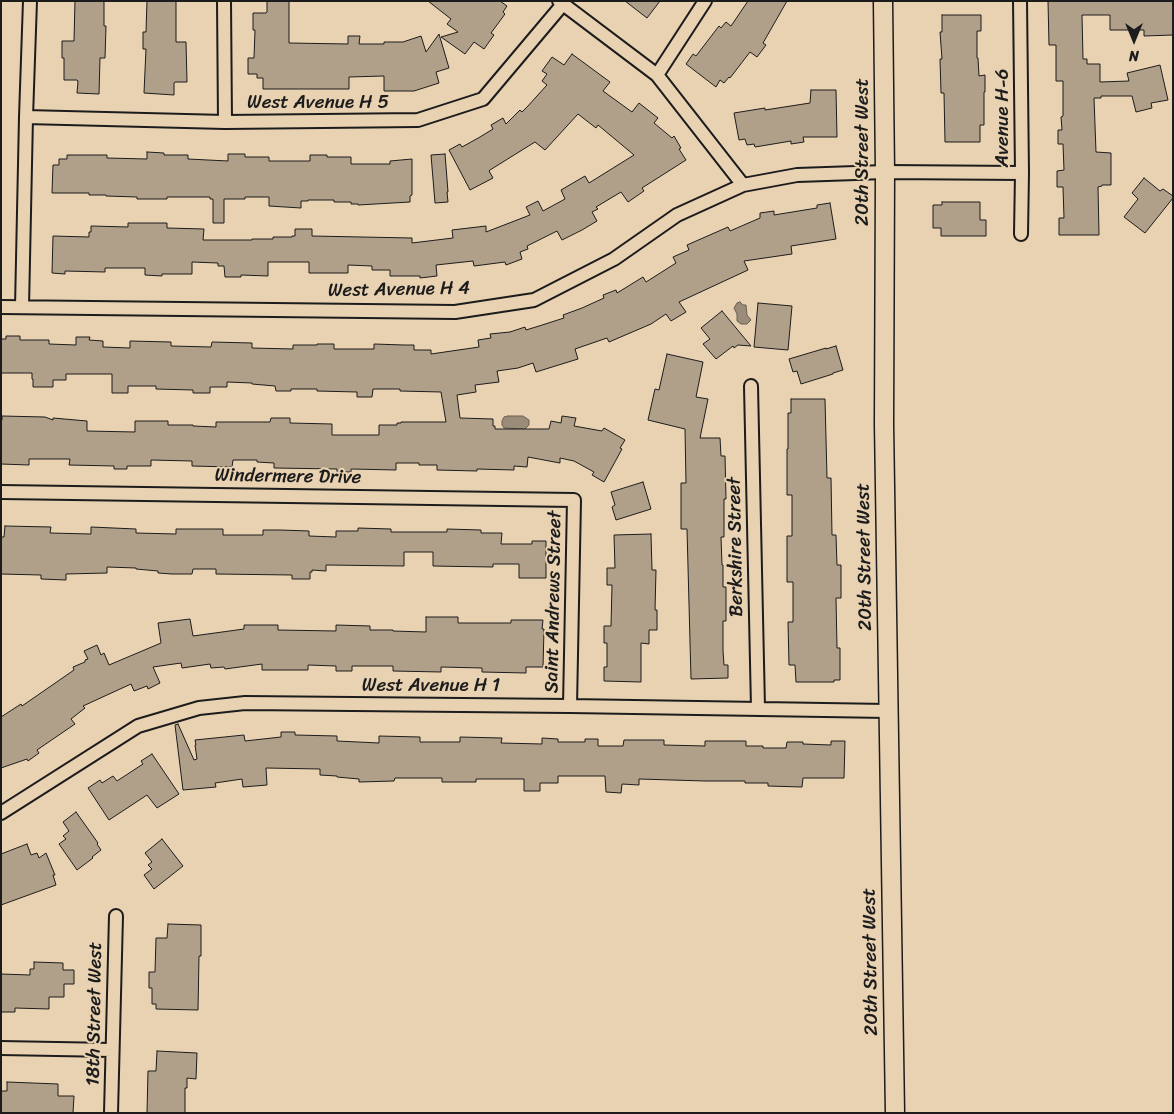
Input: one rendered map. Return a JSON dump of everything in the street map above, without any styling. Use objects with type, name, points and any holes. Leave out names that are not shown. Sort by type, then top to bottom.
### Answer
[{"type":"main road","name":"20th Street West","points":[[883,1],[885,172],[884,424],[894,1113]]},
{"type":"street","points":[[22,307],[30,1]]},
{"type":"street","points":[[224,1],[225,122]]},
{"type":"street","points":[[658,75],[705,1]]},
{"type":"street","name":"Avenue H-6","points":[[1020,1],[1021,234]]},
{"type":"street","points":[[561,3],[658,75],[743,185]]},
{"type":"street","name":"West Avenue H 5","points":[[26,117],[225,122],[418,120],[483,99],[561,3]]},
{"type":"street","name":"West Avenue H 4","points":[[1,307],[455,312],[534,300],[614,259],[677,215],[743,185],[797,175],[885,172],[1022,173]]},
{"type":"street","name":"Berkshire Street","points":[[751,386],[758,708]]},
{"type":"street","name":"Windermere Drive","points":[[1,492],[574,500]]},
{"type":"street","name":"Saint Andrews Street","points":[[570,706],[574,500]]},
{"type":"street","name":"West Avenue H 1","points":[[1,813],[138,726],[199,708],[246,703],[888,711]]},
{"type":"street","name":"18th Street West","points":[[111,1113],[116,916]]},
{"type":"street","points":[[1,1048],[112,1050]]},
{"type":"shaded area","points":[[740,302],[746,305],[747,315],[751,320],[747,324],[741,324],[737,321],[737,314],[734,308]]},
{"type":"shaded area","points":[[523,416],[529,420],[529,425],[525,429],[504,428],[502,421],[504,417]]},
{"type":"building","points":[[75,1],[104,1],[104,26],[106,26],[105,58],[100,58],[99,94],[77,93],[77,80],[64,80],[62,41],[74,41]]},
{"type":"building","points":[[147,1],[176,1],[176,42],[186,42],[187,82],[174,83],[174,95],[144,93],[146,49],[143,49],[143,32],[146,32]]},
{"type":"building","points":[[267,1],[289,1],[289,43],[348,44],[348,36],[360,36],[359,44],[384,44],[384,42],[403,42],[421,36],[426,52],[439,34],[449,68],[436,72],[439,83],[414,91],[384,91],[384,76],[349,77],[349,89],[263,89],[263,78],[257,78],[257,74],[248,74],[248,58],[254,58],[255,30],[253,30],[253,13],[266,13]]},
{"type":"building","points":[[428,1],[500,1],[507,6],[503,12],[505,14],[491,33],[494,35],[484,49],[474,42],[465,54],[441,37],[458,32],[447,24],[451,19]]},
{"type":"building","points":[[625,1],[660,1],[647,18]]},
{"type":"building","points":[[748,1],[787,1],[763,43],[766,45],[757,57],[750,52],[730,78],[724,83],[720,80],[716,87],[686,64],[693,54],[696,56],[719,26],[721,28],[726,22],[731,26]]},
{"type":"building","points":[[1048,1],[1173,1],[1173,35],[1144,36],[1144,30],[1110,30],[1110,15],[1082,15],[1083,59],[1087,59],[1087,64],[1100,64],[1100,82],[1129,81],[1127,73],[1160,65],[1168,100],[1151,103],[1152,108],[1136,112],[1132,96],[1101,96],[1101,98],[1094,98],[1096,152],[1111,153],[1111,185],[1098,187],[1099,235],[1059,235],[1059,218],[1064,218],[1063,187],[1057,187],[1057,171],[1064,170],[1063,144],[1058,144],[1058,130],[1062,130],[1063,81],[1056,81],[1056,45],[1049,45]]},
{"type":"building","points":[[942,15],[981,15],[981,31],[977,31],[977,58],[979,76],[985,75],[985,92],[984,125],[980,125],[980,142],[945,142],[944,93],[941,93],[940,59],[942,59],[940,32],[942,32]]},
{"type":"building","points":[[572,54],[610,82],[603,91],[632,112],[639,103],[658,118],[654,123],[672,138],[674,136],[686,160],[642,188],[644,191],[628,202],[621,192],[596,207],[598,209],[592,212],[597,221],[582,230],[562,240],[557,231],[527,246],[528,249],[520,252],[522,259],[506,265],[505,262],[474,266],[473,261],[436,265],[437,276],[420,278],[420,276],[390,276],[390,270],[372,270],[372,266],[348,265],[348,273],[309,273],[309,262],[268,262],[268,276],[241,275],[241,277],[225,277],[224,266],[218,266],[218,263],[192,262],[192,274],[145,275],[145,268],[105,268],[105,272],[65,271],[65,274],[52,273],[53,236],[89,237],[91,226],[128,227],[128,223],[167,223],[167,228],[204,229],[203,240],[273,239],[273,237],[295,236],[295,229],[312,229],[312,236],[412,238],[412,243],[453,238],[452,230],[486,226],[486,232],[530,215],[526,207],[538,201],[543,211],[565,199],[561,190],[585,176],[589,183],[634,155],[598,125],[596,128],[578,114],[545,150],[535,142],[490,170],[493,178],[470,190],[449,150],[460,144],[462,147],[480,137],[493,129],[491,125],[503,118],[506,124],[520,110],[522,112],[547,85],[542,81],[547,74],[542,71],[552,57],[564,65]]},
{"type":"building","points":[[811,90],[836,90],[837,137],[803,137],[804,142],[791,144],[791,141],[755,147],[754,144],[747,145],[745,139],[739,140],[734,113],[810,103]]},
{"type":"building","points":[[147,152],[164,153],[164,155],[188,155],[188,159],[228,161],[228,154],[245,154],[245,157],[269,157],[269,161],[310,161],[310,155],[327,155],[327,157],[351,157],[351,164],[390,164],[390,161],[412,159],[412,195],[410,196],[410,202],[358,205],[351,204],[351,202],[334,202],[334,200],[308,200],[301,201],[301,208],[269,206],[269,197],[224,199],[224,223],[213,223],[213,199],[210,199],[210,197],[137,199],[137,197],[89,195],[89,193],[52,193],[53,165],[59,165],[59,159],[67,159],[67,155],[107,155],[107,158],[147,159]]},
{"type":"building","points":[[445,154],[448,202],[435,203],[431,155]]},
{"type":"building","points":[[1144,178],[1160,191],[1163,189],[1173,196],[1145,233],[1124,217],[1138,199],[1132,193]]},
{"type":"building","points":[[942,202],[980,202],[980,220],[986,220],[986,236],[941,236],[941,228],[933,228],[933,205],[942,205]]},
{"type":"building","points":[[830,203],[836,239],[791,246],[792,254],[744,261],[748,270],[679,302],[686,312],[671,321],[666,314],[651,324],[609,342],[607,338],[575,349],[578,359],[536,372],[533,363],[518,368],[497,371],[499,382],[475,385],[476,392],[457,395],[460,418],[493,419],[495,429],[549,429],[551,421],[561,423],[562,416],[576,418],[574,426],[602,431],[604,428],[625,440],[604,482],[592,475],[594,472],[574,461],[560,458],[560,463],[528,457],[527,467],[514,466],[514,470],[477,469],[477,471],[437,470],[437,465],[396,463],[396,470],[351,469],[351,472],[337,472],[337,469],[274,468],[274,463],[257,462],[257,460],[233,460],[232,467],[192,466],[192,461],[151,460],[151,466],[127,466],[127,469],[114,469],[114,466],[69,465],[70,459],[29,459],[29,465],[1,464],[2,416],[45,417],[53,420],[53,418],[87,421],[87,431],[135,432],[135,421],[168,421],[168,425],[216,427],[216,422],[270,422],[271,418],[290,418],[290,423],[332,424],[332,435],[379,435],[379,425],[397,425],[397,423],[401,422],[446,422],[441,392],[373,389],[372,397],[357,397],[357,392],[317,391],[317,389],[276,391],[275,386],[227,382],[227,387],[210,387],[210,393],[193,393],[193,390],[156,389],[156,386],[128,386],[128,393],[112,393],[112,374],[66,374],[66,380],[53,380],[53,387],[33,387],[32,373],[1,373],[1,339],[6,339],[6,336],[20,336],[20,340],[49,340],[49,344],[76,345],[76,337],[90,337],[89,340],[103,341],[103,347],[130,348],[130,341],[171,342],[171,346],[211,347],[212,342],[252,343],[252,348],[293,349],[293,345],[317,344],[334,344],[334,349],[374,349],[374,344],[414,345],[414,350],[431,350],[431,354],[479,347],[478,340],[491,338],[490,334],[510,332],[525,327],[526,330],[564,318],[563,315],[604,298],[603,295],[616,290],[617,293],[643,277],[646,282],[676,263],[673,257],[689,250],[687,245],[728,227],[730,231],[760,218],[760,213],[774,211],[774,215],[817,208],[817,205]]},
{"type":"building","points":[[758,303],[792,306],[788,350],[754,347]]},
{"type":"building","points":[[722,311],[751,346],[738,345],[734,348],[733,346],[716,359],[703,344],[710,339],[701,328]]},
{"type":"building","points":[[836,346],[843,370],[801,384],[797,371],[793,372],[789,359]]},
{"type":"building","points":[[667,354],[703,362],[696,397],[708,399],[700,438],[720,438],[721,456],[725,456],[726,499],[724,499],[724,537],[721,537],[723,587],[726,587],[726,621],[723,621],[723,651],[724,665],[728,665],[728,678],[691,679],[687,529],[681,529],[681,483],[686,483],[685,429],[648,420],[655,389],[659,390]]},
{"type":"building","points":[[791,399],[825,399],[827,478],[831,478],[832,535],[836,535],[837,565],[841,565],[841,598],[836,598],[837,648],[840,648],[840,680],[834,680],[834,682],[796,682],[795,665],[789,665],[788,622],[793,622],[793,582],[787,582],[787,536],[792,536],[792,495],[787,495],[788,413],[791,413]]},
{"type":"building","points":[[643,482],[651,509],[616,520],[612,507],[615,505],[611,492]]},
{"type":"building","points":[[5,526],[51,527],[50,533],[91,534],[91,527],[136,529],[136,533],[176,534],[176,529],[223,529],[223,535],[263,535],[263,530],[309,531],[309,536],[336,537],[336,531],[358,531],[358,528],[391,529],[391,532],[447,532],[447,529],[481,530],[481,533],[502,533],[501,544],[532,544],[532,541],[546,541],[546,578],[519,578],[519,564],[493,564],[493,567],[433,566],[433,552],[404,552],[404,566],[326,565],[326,571],[312,570],[310,572],[310,579],[292,579],[292,575],[216,574],[216,569],[193,569],[192,574],[172,574],[136,568],[107,567],[107,573],[66,574],[66,580],[41,579],[41,575],[1,574],[1,537],[4,537]]},
{"type":"building","points":[[651,534],[652,570],[656,570],[655,610],[657,610],[657,630],[649,630],[649,644],[641,643],[641,682],[604,681],[604,667],[607,667],[607,643],[604,643],[604,626],[611,626],[612,585],[607,585],[607,568],[615,568],[614,535]]},
{"type":"building","points":[[426,617],[458,617],[458,623],[511,623],[511,620],[543,620],[543,667],[526,667],[526,673],[482,672],[482,668],[441,667],[441,672],[393,671],[393,666],[352,666],[352,671],[336,671],[336,666],[308,665],[308,670],[262,670],[262,664],[225,669],[224,667],[211,668],[210,664],[182,668],[181,663],[153,667],[160,683],[148,689],[147,686],[134,691],[131,684],[83,706],[85,708],[71,719],[75,724],[37,750],[39,753],[28,761],[27,759],[1,768],[1,717],[21,704],[22,706],[74,670],[73,667],[85,662],[88,659],[84,651],[97,645],[101,655],[104,653],[109,665],[161,643],[158,623],[190,619],[193,636],[244,629],[244,625],[278,625],[278,630],[336,631],[336,625],[370,626],[370,630],[426,632]]},
{"type":"building","points":[[178,724],[194,760],[197,759],[195,740],[244,735],[245,741],[281,737],[281,732],[295,732],[295,735],[337,736],[337,741],[379,743],[379,736],[420,737],[420,742],[460,742],[460,737],[502,738],[501,743],[542,744],[542,738],[558,739],[558,742],[585,742],[585,739],[598,739],[598,746],[623,746],[624,740],[664,740],[664,745],[705,746],[705,741],[746,741],[746,746],[763,746],[763,748],[786,748],[787,742],[831,745],[831,741],[845,741],[844,778],[803,778],[802,787],[768,786],[768,783],[745,783],[745,781],[639,779],[639,785],[622,784],[621,793],[606,792],[605,776],[558,776],[558,783],[540,783],[540,791],[524,791],[524,779],[476,779],[476,782],[442,782],[442,778],[395,778],[394,781],[359,782],[359,779],[320,775],[320,769],[266,768],[267,785],[243,787],[242,779],[215,783],[216,787],[183,790],[175,725]]},
{"type":"building","points":[[152,754],[179,794],[157,808],[147,795],[109,820],[88,788],[100,780],[102,783],[113,776],[117,781],[143,764],[141,761]]},
{"type":"building","points":[[76,812],[101,850],[77,870],[59,844],[66,839],[63,836],[69,831],[63,822]]},
{"type":"building","points":[[162,839],[183,866],[154,889],[144,875],[152,869],[148,865],[152,862],[145,853]]},
{"type":"building","points":[[27,844],[31,855],[37,853],[39,858],[46,853],[55,875],[53,875],[56,885],[1,905],[1,854]]},
{"type":"building","points":[[168,924],[201,925],[198,1010],[156,1009],[156,1004],[152,1004],[149,972],[155,972],[156,938],[167,938]]},
{"type":"building","points":[[34,962],[63,963],[63,970],[74,970],[74,984],[64,984],[64,997],[49,997],[49,1009],[15,1008],[15,1012],[1,1012],[1,974],[30,975],[30,969],[34,969]]},
{"type":"building","points":[[157,1051],[197,1053],[196,1079],[187,1078],[187,1088],[185,1088],[185,1113],[147,1113],[148,1071],[156,1071]]},
{"type":"building","points":[[7,1082],[58,1084],[58,1096],[74,1096],[73,1113],[1,1113],[1,1091],[7,1091]]}]
